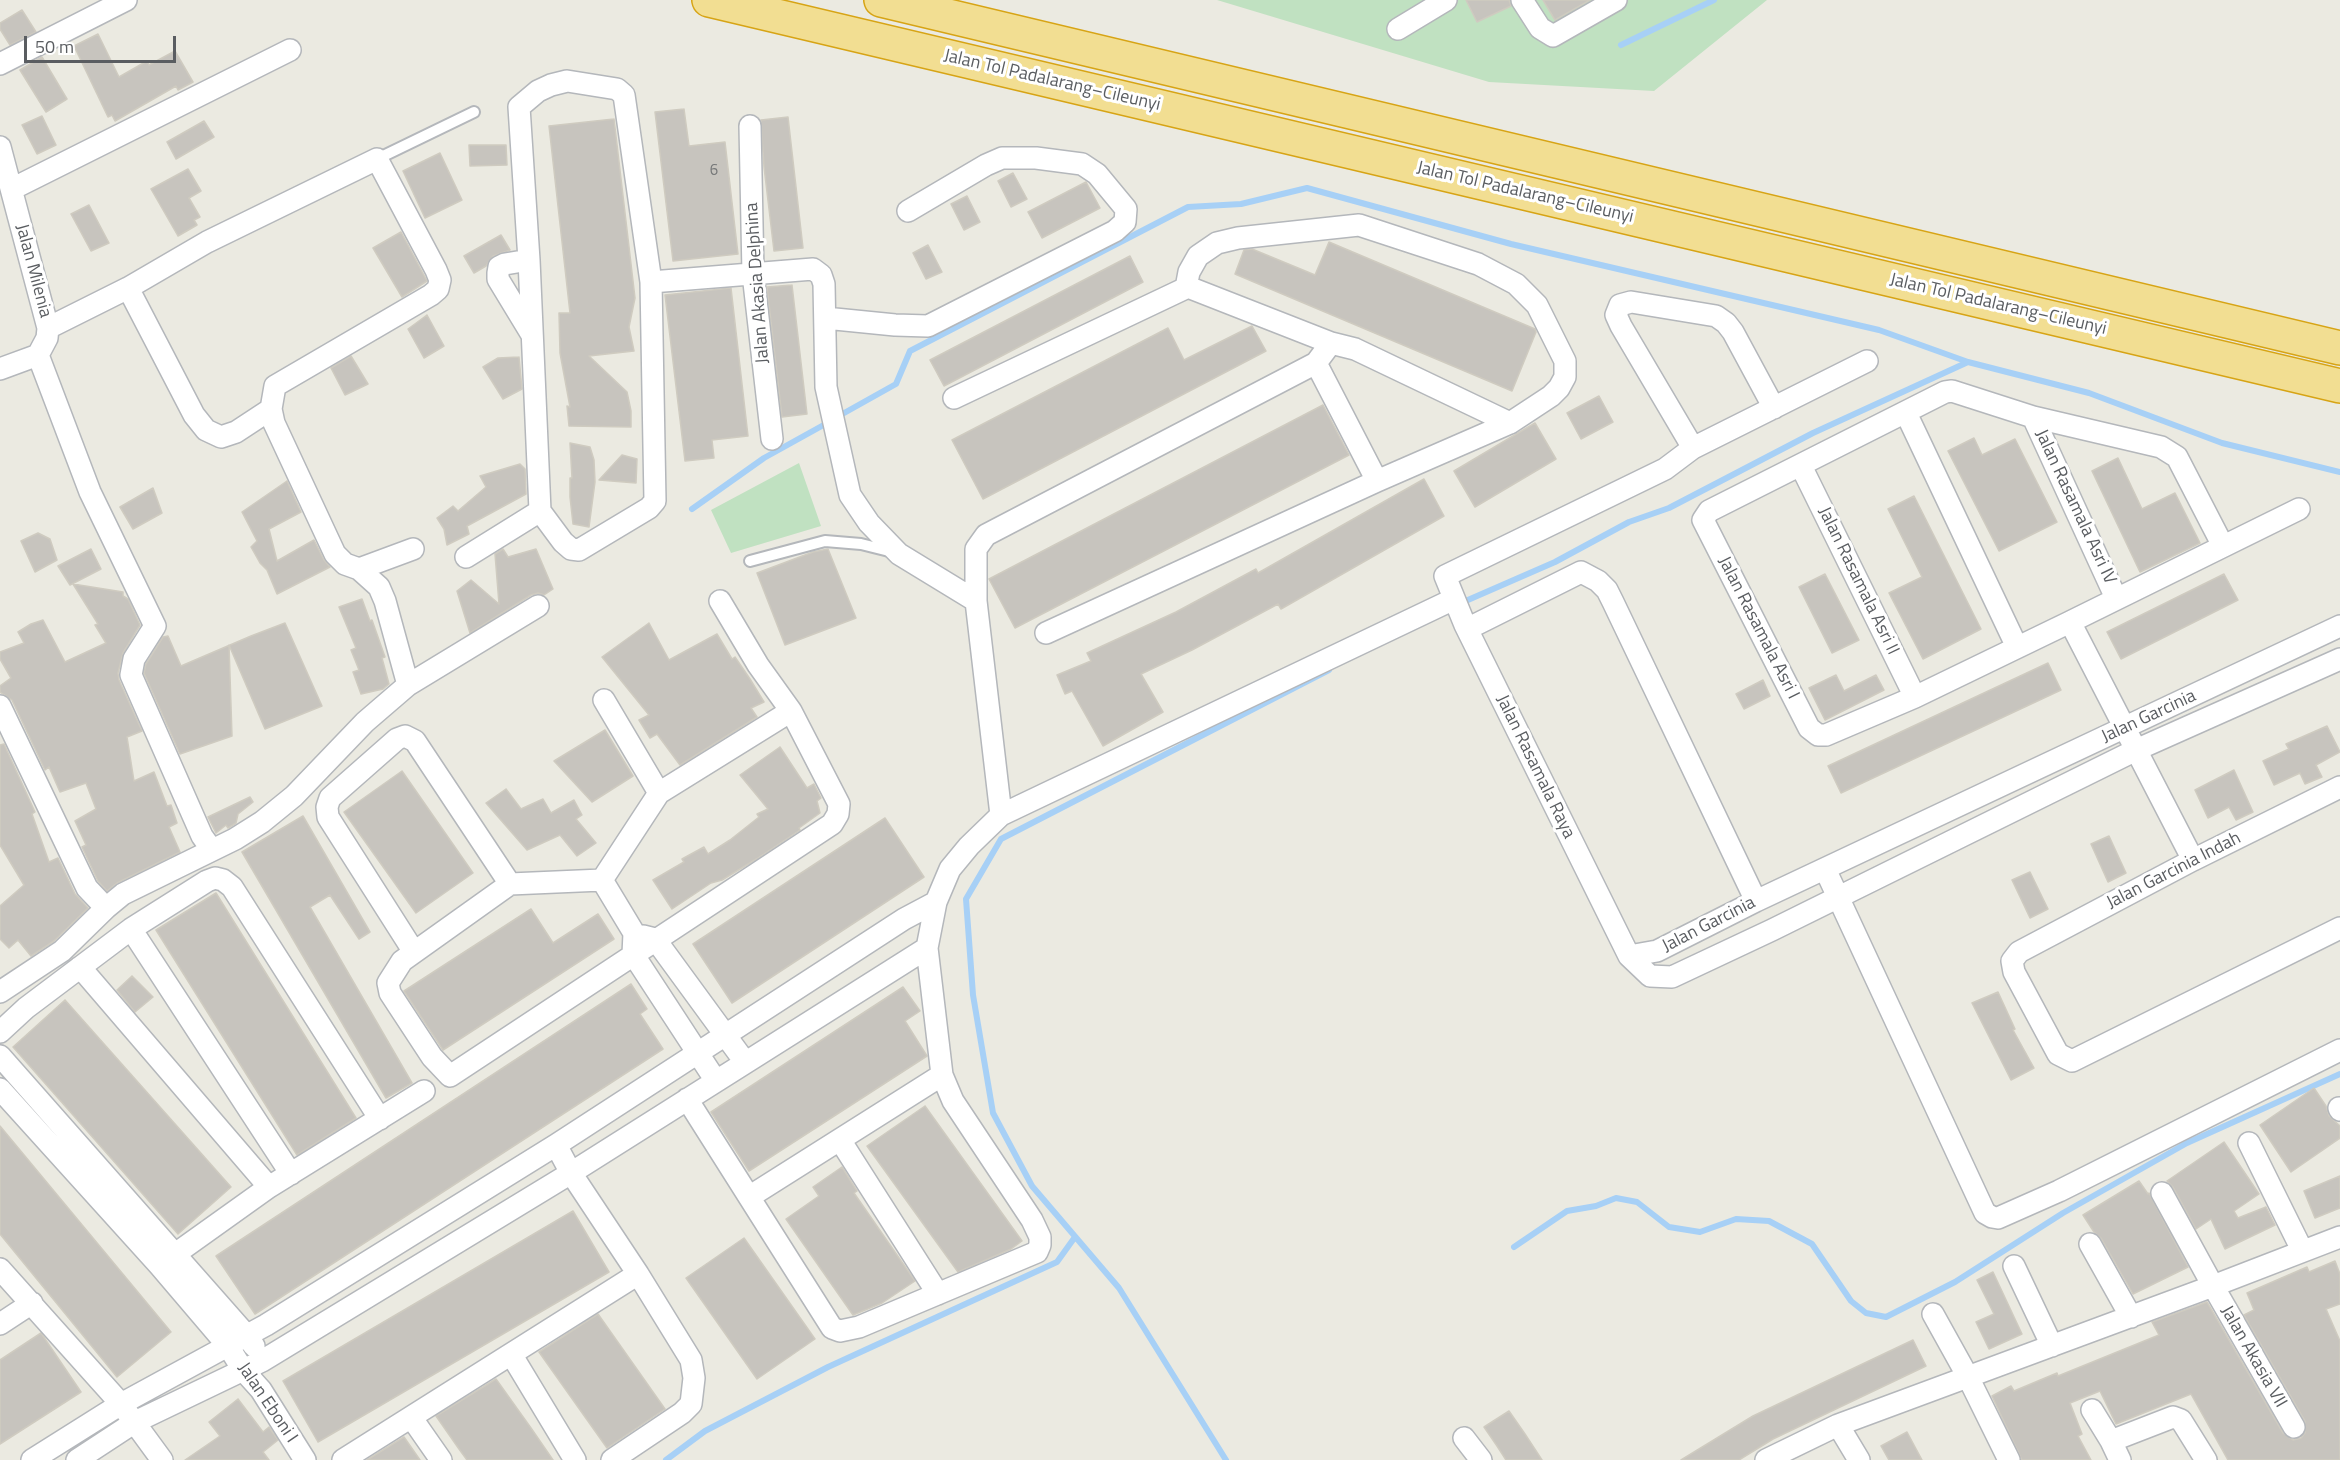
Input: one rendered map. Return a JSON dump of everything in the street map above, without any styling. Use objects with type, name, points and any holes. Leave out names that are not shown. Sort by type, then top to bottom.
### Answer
[{"type":"highway","name":"Jalan Tol Padalarang–Cileunyi","points":[[710,0],[2340,386]]},
{"type":"highway","name":"Jalan Tol Padalarang–Cileunyi","points":[[881,0],[2340,348]]},
{"type":"street","points":[[0,64],[126,0]]},
{"type":"street","points":[[1398,29],[1446,0]]},
{"type":"street","points":[[1522,0],[1540,28],[1552,36],[1616,0]]},
{"type":"street","points":[[12,189],[290,50]]},
{"type":"street","points":[[567,81],[617,89],[624,95],[651,282],[655,501],[649,508],[579,550],[571,549],[540,511],[529,260],[519,107],[538,91],[567,81]]},
{"type":"street","name":"Jalan Akasia Delphina","points":[[750,126],[753,273],[772,439]]},
{"type":"street","name":"Jalan Milenia","points":[[0,147],[48,328],[47,338],[38,355]]},
{"type":"street","points":[[825,318],[895,326],[928,326],[1114,231],[1125,222],[1125,209],[1097,174],[1082,164],[1036,158],[1002,158],[986,165],[908,212]]},
{"type":"street","points":[[48,328],[128,288],[207,242],[377,159],[436,270],[440,280],[438,289],[432,295],[275,386],[271,409],[274,423],[335,554],[345,564],[359,569],[378,587],[385,601],[408,685]]},
{"type":"street","points":[[1046,633],[1377,481],[1510,423],[1551,396],[1565,377],[1565,361],[1537,305],[1509,280],[1478,264],[1359,225],[1238,238],[1216,243],[1198,256],[1189,272],[1186,288]]},
{"type":"street","points":[[529,260],[499,267],[498,279],[532,335]]},
{"type":"street","points":[[651,282],[813,269],[818,272],[824,284],[826,387],[850,495],[869,524],[899,554],[976,601]]},
{"type":"street","points":[[128,288],[194,415],[207,430],[221,437],[236,432],[271,409]]},
{"type":"street","points":[[954,398],[1186,288],[1193,288],[1331,343],[1355,349],[1510,423]]},
{"type":"street","points":[[1774,408],[1733,332],[1721,319],[1716,316],[1631,302],[1620,305],[1616,315],[1621,326],[1692,448],[1774,408],[1867,361]]},
{"type":"street","points":[[1001,815],[976,601],[976,549],[986,535],[1316,363],[1331,343]]},
{"type":"street","points":[[0,369],[38,355],[90,492],[155,626],[134,659],[131,675],[202,836],[212,850]]},
{"type":"street","points":[[1316,363],[1377,481]]},
{"type":"street","points":[[1801,466],[1945,392],[1952,391],[2033,417],[2161,447],[2168,451],[2177,457],[2223,546]]},
{"type":"street","points":[[1906,413],[2017,647]]},
{"type":"street","name":"Jalan Rasamala Asri IV","points":[[2033,417],[2116,598]]},
{"type":"street","name":"Jalan Rasamala Raya","points":[[1629,956],[1466,627],[1445,576],[1665,469],[1692,448]]},
{"type":"street","name":"Jalan Rasamala Asri I","points":[[1801,466],[1709,511],[1704,517],[1705,525],[1809,728],[1818,735],[1826,735],[1915,697]]},
{"type":"street","name":"Jalan Rasamala Asri II","points":[[1801,466],[1915,697]]},
{"type":"street","points":[[1915,697],[2299,509]]},
{"type":"street","points":[[466,557],[540,511]]},
{"type":"street","points":[[359,569],[413,549]]},
{"type":"street","points":[[1466,627],[1581,572],[1598,581],[1607,590],[1613,602],[1755,901]]},
{"type":"street","points":[[602,880],[510,884],[414,952],[393,973],[388,982],[390,993],[432,1057],[450,1076],[836,820],[840,810],[839,804],[791,711],[758,665],[720,601]]},
{"type":"street","points":[[687,1099],[826,1322],[832,1328],[840,1331],[859,1327],[1037,1252],[1041,1245],[1040,1237],[1032,1220],[953,1101],[942,1075],[927,948],[936,902],[950,868],[1001,815],[1455,601]]},
{"type":"street","points":[[0,992],[62,951],[123,894],[235,839],[262,822],[294,796],[365,722],[408,685],[538,606]]},
{"type":"street","points":[[2070,622],[2193,860]]},
{"type":"street","name":"Jalan Garcinia","points":[[1629,956],[1657,951],[1755,901],[2340,626]]},
{"type":"street","name":"Jalan Garcinia","points":[[1629,956],[1650,976],[1672,977],[2136,750],[2340,659]]},
{"type":"street","points":[[604,700],[659,793]]},
{"type":"street","points":[[0,706],[87,888],[106,908]]},
{"type":"street","points":[[602,880],[659,793],[791,711]]},
{"type":"street","points":[[414,952],[328,817],[327,807],[330,798],[397,739],[405,736],[415,741],[510,884]]},
{"type":"street","name":"Jalan Garcinia Indah","points":[[2340,787],[2193,860],[2019,952],[2012,961],[2014,972],[2058,1054],[2072,1061],[2340,928]]},
{"type":"street","points":[[1825,869],[1985,1213],[1992,1217],[1998,1218],[2059,1191],[2340,1050]]},
{"type":"street","points":[[0,1032],[26,1008],[132,929],[215,878],[223,880],[232,887],[380,1119]]},
{"type":"street","points":[[602,880],[634,933],[633,954],[716,1081]]},
{"type":"street","points":[[32,1460],[121,1404],[247,1336],[556,1145],[904,919],[936,902]]},
{"type":"street","points":[[132,929],[291,1174]]},
{"type":"street","points":[[634,933],[656,939],[727,1034],[745,1062]]},
{"type":"street","points":[[76,1460],[135,1422],[262,1361],[571,1173],[927,948]]},
{"type":"street","points":[[80,967],[269,1187]]},
{"type":"street","points":[[0,1056],[167,1260]]},
{"type":"street","points":[[749,1197],[942,1075]]},
{"type":"street","points":[[0,1089],[167,1260],[247,1336],[262,1361],[261,1390]]},
{"type":"street","points":[[167,1260],[269,1187],[424,1091]]},
{"type":"street","points":[[840,1140],[938,1294]]},
{"type":"street","points":[[2249,1143],[2302,1250]]},
{"type":"street","points":[[556,1145],[571,1173],[638,1274],[691,1360],[694,1389],[691,1404],[682,1413],[612,1460]]},
{"type":"street","name":"Jalan Akasia VII","points":[[2162,1193],[2294,1427]]},
{"type":"street","points":[[1766,1460],[1838,1425],[2131,1317],[2340,1236]]},
{"type":"street","points":[[2090,1244],[2131,1317]]},
{"type":"street","name":"Jalan Eboni I","points":[[167,1260],[243,1370],[261,1390],[305,1460]]},
{"type":"street","points":[[2014,1266],[2052,1346]]},
{"type":"street","points":[[0,1269],[121,1404],[162,1460]]},
{"type":"street","points":[[343,1460],[638,1274]]},
{"type":"street","points":[[0,1324],[32,1304]]},
{"type":"street","points":[[1933,1314],[1968,1377],[2009,1460]]},
{"type":"street","points":[[511,1354],[575,1460]]},
{"type":"street","points":[[2092,1410],[2115,1451],[2175,1417],[2181,1420],[2198,1457]]},
{"type":"street","points":[[411,1417],[441,1460]]},
{"type":"street","points":[[1838,1425],[1859,1460]]},
{"type":"street","points":[[1464,1438],[1481,1460]]},
{"type":"lane","points":[[377,159],[474,112]]},
{"type":"lane","points":[[750,561],[825,541],[861,544],[899,554]]},
{"type":"green space","points":[[1217,0],[1767,0],[1654,91],[1489,82]]},
{"type":"green space","points":[[799,463],[821,526],[731,553],[711,510]]},
{"type":"building","points":[[1466,0],[1509,0],[1511,6],[1477,22]]},
{"type":"building","points":[[1543,0],[1590,0],[1555,20]]},
{"type":"building","points":[[22,10],[36,32],[10,45],[0,29],[0,23]]},
{"type":"building","points":[[98,34],[119,77],[147,61],[149,65],[175,51],[193,82],[178,90],[176,86],[115,121],[112,115],[108,117],[74,46]]},
{"type":"building","points":[[42,57],[67,99],[46,112],[20,70]]},
{"type":"building","points":[[684,109],[689,146],[725,142],[738,254],[673,261],[655,112]]},
{"type":"building","points":[[42,116],[56,145],[37,154],[22,125]]},
{"type":"building","points":[[788,117],[803,248],[774,251],[761,120]]},
{"type":"building","points":[[614,119],[635,298],[629,327],[634,351],[589,356],[627,392],[631,411],[631,427],[569,426],[567,406],[570,407],[560,353],[559,313],[570,313],[549,126]]},
{"type":"building","points":[[204,121],[214,137],[176,159],[167,142]]},
{"type":"building","points":[[469,145],[506,145],[507,165],[470,166]]},
{"type":"building","points":[[440,153],[462,200],[425,218],[403,171]]},
{"type":"building","points":[[188,169],[201,191],[189,198],[200,217],[194,220],[197,225],[178,236],[151,189]]},
{"type":"building","points":[[1013,173],[1027,199],[1011,207],[998,181]]},
{"type":"building","points":[[1086,182],[1100,208],[1042,238],[1028,212]]},
{"type":"building","points":[[967,196],[980,222],[964,230],[951,204]]},
{"type":"building","points":[[89,205],[109,243],[91,251],[71,214]]},
{"type":"building","points":[[401,232],[427,281],[402,297],[373,248]]},
{"type":"building","points":[[501,235],[510,250],[493,256],[486,266],[474,273],[464,256]]},
{"type":"building","points":[[1329,242],[1535,329],[1536,332],[1512,391],[1235,274],[1244,250],[1252,249],[1315,275]]},
{"type":"building","points":[[928,245],[942,272],[926,279],[913,253]]},
{"type":"building","points":[[1130,256],[1143,282],[944,386],[930,360]]},
{"type":"building","points":[[792,285],[807,414],[782,417],[767,287]]},
{"type":"building","points":[[731,288],[748,436],[712,440],[714,458],[685,461],[665,295]]},
{"type":"building","points":[[427,315],[444,346],[424,358],[408,329]]},
{"type":"building","points":[[1252,326],[1266,351],[983,499],[952,440],[1168,328],[1184,360]]},
{"type":"building","points":[[351,356],[368,384],[345,395],[331,368]]},
{"type":"building","points":[[519,357],[522,389],[503,399],[483,367],[498,358]]},
{"type":"building","points":[[1599,396],[1613,422],[1581,439],[1567,413]]},
{"type":"building","points":[[1323,405],[1349,455],[1015,628],[989,579]]},
{"type":"building","points":[[1535,423],[1556,459],[1475,507],[1454,471]]},
{"type":"building","points":[[1974,438],[1982,455],[2015,439],[2057,522],[1999,551],[1948,451]]},
{"type":"building","points":[[570,443],[590,447],[594,460],[595,482],[589,527],[573,524],[570,497],[570,478],[572,478]]},
{"type":"building","points":[[622,455],[637,459],[636,483],[599,480]]},
{"type":"building","points":[[2118,458],[2142,509],[2175,493],[2200,543],[2140,572],[2092,471]]},
{"type":"building","points":[[520,464],[525,469],[526,494],[467,526],[469,534],[447,545],[444,529],[437,518],[453,506],[458,511],[486,487],[480,476]]},
{"type":"building","points":[[1424,479],[1444,516],[1281,609],[1278,604],[1192,650],[1141,674],[1163,712],[1103,746],[1072,691],[1065,694],[1057,675],[1091,661],[1087,653],[1176,612],[1256,569],[1258,573]]},
{"type":"building","points":[[287,481],[301,512],[269,529],[277,561],[314,540],[330,567],[277,594],[267,570],[251,547],[257,541],[242,512]]},
{"type":"building","points":[[153,488],[162,513],[133,529],[120,507]]},
{"type":"building","points":[[1914,496],[1981,629],[1923,659],[1889,593],[1922,577],[1888,509]]},
{"type":"building","points":[[38,533],[50,539],[57,560],[35,572],[21,541]]},
{"type":"building","points":[[91,549],[101,569],[70,585],[58,566]]},
{"type":"building","points":[[503,549],[508,557],[536,549],[553,589],[544,595],[538,593],[531,595],[470,633],[457,591],[471,580],[499,604],[495,554]]},
{"type":"building","points":[[828,549],[856,618],[785,645],[757,573],[813,552]]},
{"type":"building","points":[[1825,574],[1859,640],[1832,653],[1799,587]]},
{"type":"building","points":[[2224,574],[2238,600],[2121,659],[2107,632]]},
{"type":"building","points":[[73,584],[123,592],[123,596],[128,599],[140,625],[123,653],[118,673],[142,731],[127,737],[134,781],[154,772],[167,806],[171,805],[177,823],[169,827],[180,852],[117,883],[107,891],[98,881],[82,847],[86,845],[75,821],[96,809],[86,783],[60,792],[49,767],[45,770],[12,700],[0,692],[0,686],[11,678],[0,659],[0,652],[24,643],[18,632],[31,624],[43,620],[65,662],[106,643],[95,625],[98,624]]},
{"type":"building","points":[[362,599],[385,657],[382,658],[389,684],[383,689],[361,694],[353,672],[359,670],[351,650],[356,648],[339,607]]},
{"type":"building","points":[[285,623],[322,706],[265,729],[229,645]]},
{"type":"building","points":[[649,623],[669,660],[717,634],[732,659],[735,657],[764,702],[751,708],[757,717],[680,765],[657,734],[650,738],[639,720],[649,715],[602,657]]},
{"type":"building","points":[[168,636],[181,666],[229,645],[232,736],[180,754],[144,673],[146,664],[163,637]]},
{"type":"building","points":[[2048,663],[2061,690],[1841,793],[1828,766]]},
{"type":"building","points":[[1836,675],[1844,691],[1876,675],[1884,690],[1825,720],[1809,688]]},
{"type":"building","points":[[1763,680],[1770,696],[1744,709],[1736,694]]},
{"type":"building","points":[[2327,726],[2340,752],[2316,765],[2322,777],[2305,784],[2300,773],[2274,785],[2263,761],[2289,749],[2286,744]]},
{"type":"building","points":[[605,730],[633,776],[592,802],[554,761]]},
{"type":"building","points":[[4,744],[35,812],[32,814],[49,862],[58,858],[75,894],[88,908],[54,941],[31,956],[18,940],[9,948],[0,939],[0,906],[24,885],[0,845],[0,745]]},
{"type":"building","points":[[780,747],[807,788],[814,784],[821,798],[817,801],[820,813],[799,828],[800,830],[758,858],[722,880],[711,883],[672,909],[653,880],[684,862],[682,859],[704,847],[708,854],[759,817],[757,814],[768,809],[740,775]]},
{"type":"building","points":[[2234,770],[2253,812],[2236,820],[2229,807],[2208,818],[2195,790]]},
{"type":"building","points":[[402,771],[473,873],[416,913],[344,812]]},
{"type":"building","points":[[506,789],[521,809],[543,799],[551,813],[574,800],[582,815],[576,819],[596,843],[577,856],[560,835],[527,850],[486,803]]},
{"type":"building","points":[[250,797],[253,802],[238,814],[236,823],[228,828],[226,825],[216,833],[208,817]]},
{"type":"building","points":[[303,816],[370,932],[359,939],[330,895],[310,907],[412,1083],[386,1098],[242,852]]},
{"type":"building","points":[[885,818],[924,877],[732,1003],[693,944]]},
{"type":"building","points":[[2109,836],[2126,873],[2108,882],[2091,844]]},
{"type":"building","points":[[2030,872],[2048,909],[2030,918],[2012,880]]},
{"type":"building","points":[[216,893],[356,1118],[297,1155],[156,930]]},
{"type":"building","points":[[531,909],[553,943],[598,914],[614,939],[443,1050],[404,991]]},
{"type":"building","points":[[132,976],[153,997],[135,1012],[117,990]]},
{"type":"building","points":[[631,984],[647,1009],[640,1014],[663,1049],[255,1314],[216,1256]]},
{"type":"building","points":[[903,987],[920,1011],[905,1021],[927,1056],[749,1171],[711,1112]]},
{"type":"building","points":[[1998,992],[2015,1029],[2013,1030],[2034,1068],[2011,1080],[1972,1003]]},
{"type":"building","points":[[65,1000],[231,1187],[178,1234],[13,1047]]},
{"type":"building","points":[[2314,1088],[2326,1106],[2329,1116],[2340,1126],[2340,1138],[2291,1172],[2260,1125]]},
{"type":"building","points":[[925,1106],[1022,1241],[1011,1249],[958,1272],[867,1146]]},
{"type":"building","points":[[0,1126],[171,1332],[117,1377],[0,1234]]},
{"type":"building","points":[[2224,1142],[2259,1194],[2234,1211],[2238,1218],[2266,1207],[2275,1225],[2225,1249],[2211,1219],[2196,1229],[2173,1187],[2167,1181]]},
{"type":"building","points":[[842,1167],[857,1191],[854,1193],[915,1281],[882,1303],[853,1315],[786,1219],[819,1196],[813,1187]]},
{"type":"building","points":[[2340,1176],[2340,1208],[2315,1218],[2304,1191]]},
{"type":"building","points":[[2139,1181],[2149,1193],[2188,1267],[2133,1294],[2101,1238],[2094,1232],[2083,1215]]},
{"type":"building","points":[[573,1211],[609,1272],[318,1442],[283,1381]]},
{"type":"building","points":[[744,1238],[815,1339],[757,1379],[686,1278]]},
{"type":"building","points":[[2335,1261],[2340,1274],[2340,1304],[2326,1309],[2340,1341],[2340,1460],[2228,1460],[2191,1394],[2116,1424],[2100,1391],[2070,1403],[2082,1434],[2078,1436],[2091,1460],[2022,1460],[1992,1396],[2011,1386],[2014,1391],[2057,1373],[2058,1376],[2159,1335],[2152,1322],[2207,1302],[2283,1433],[2293,1440],[2301,1438],[2305,1433],[2305,1421],[2244,1315],[2254,1310],[2247,1293],[2307,1267],[2309,1272]]},
{"type":"building","points":[[1993,1272],[2022,1334],[1989,1349],[1976,1322],[1994,1314],[1977,1280]]},
{"type":"building","points":[[598,1314],[665,1409],[607,1448],[539,1352]]},
{"type":"building","points":[[41,1333],[81,1392],[0,1444],[0,1360]]},
{"type":"building","points":[[1913,1340],[1926,1366],[1773,1439],[1739,1460],[1681,1460],[1753,1416]]},
{"type":"building","points":[[496,1379],[553,1460],[467,1460],[459,1449],[436,1416]]},
{"type":"building","points":[[238,1399],[263,1432],[269,1427],[278,1440],[263,1452],[269,1460],[185,1460],[220,1436],[209,1422]]},
{"type":"building","points":[[1509,1411],[1542,1460],[1506,1460],[1484,1427]]},
{"type":"building","points":[[1907,1432],[1922,1460],[1889,1460],[1881,1446]]},
{"type":"building","points":[[404,1437],[420,1460],[367,1460]]},
{"type":"waterway","points":[[1621,45],[1714,0]]},
{"type":"waterway","points":[[837,417],[896,384],[910,351],[1188,207],[1241,204],[1307,188],[1511,244],[1879,330],[1968,362],[2089,393],[2222,443],[2340,472]]},
{"type":"waterway","points":[[1461,603],[1555,562],[1629,522],[1669,508],[1813,433],[1968,362]]},
{"type":"waterway","points":[[692,509],[764,458],[829,422]]},
{"type":"waterway","points":[[1226,1460],[1119,1288],[1032,1186],[993,1113],[973,995],[966,899],[1001,839],[1329,670]]},
{"type":"waterway","points":[[1514,1247],[1567,1211],[1596,1206],[1616,1198],[1637,1202],[1669,1227],[1700,1232],[1736,1219],[1769,1221],[1812,1244],[1851,1301],[1866,1313],[1886,1317],[1955,1282],[2063,1213],[2187,1143],[2340,1074]]},
{"type":"waterway","points":[[666,1460],[705,1431],[828,1367],[1057,1262],[1075,1237]]}]
